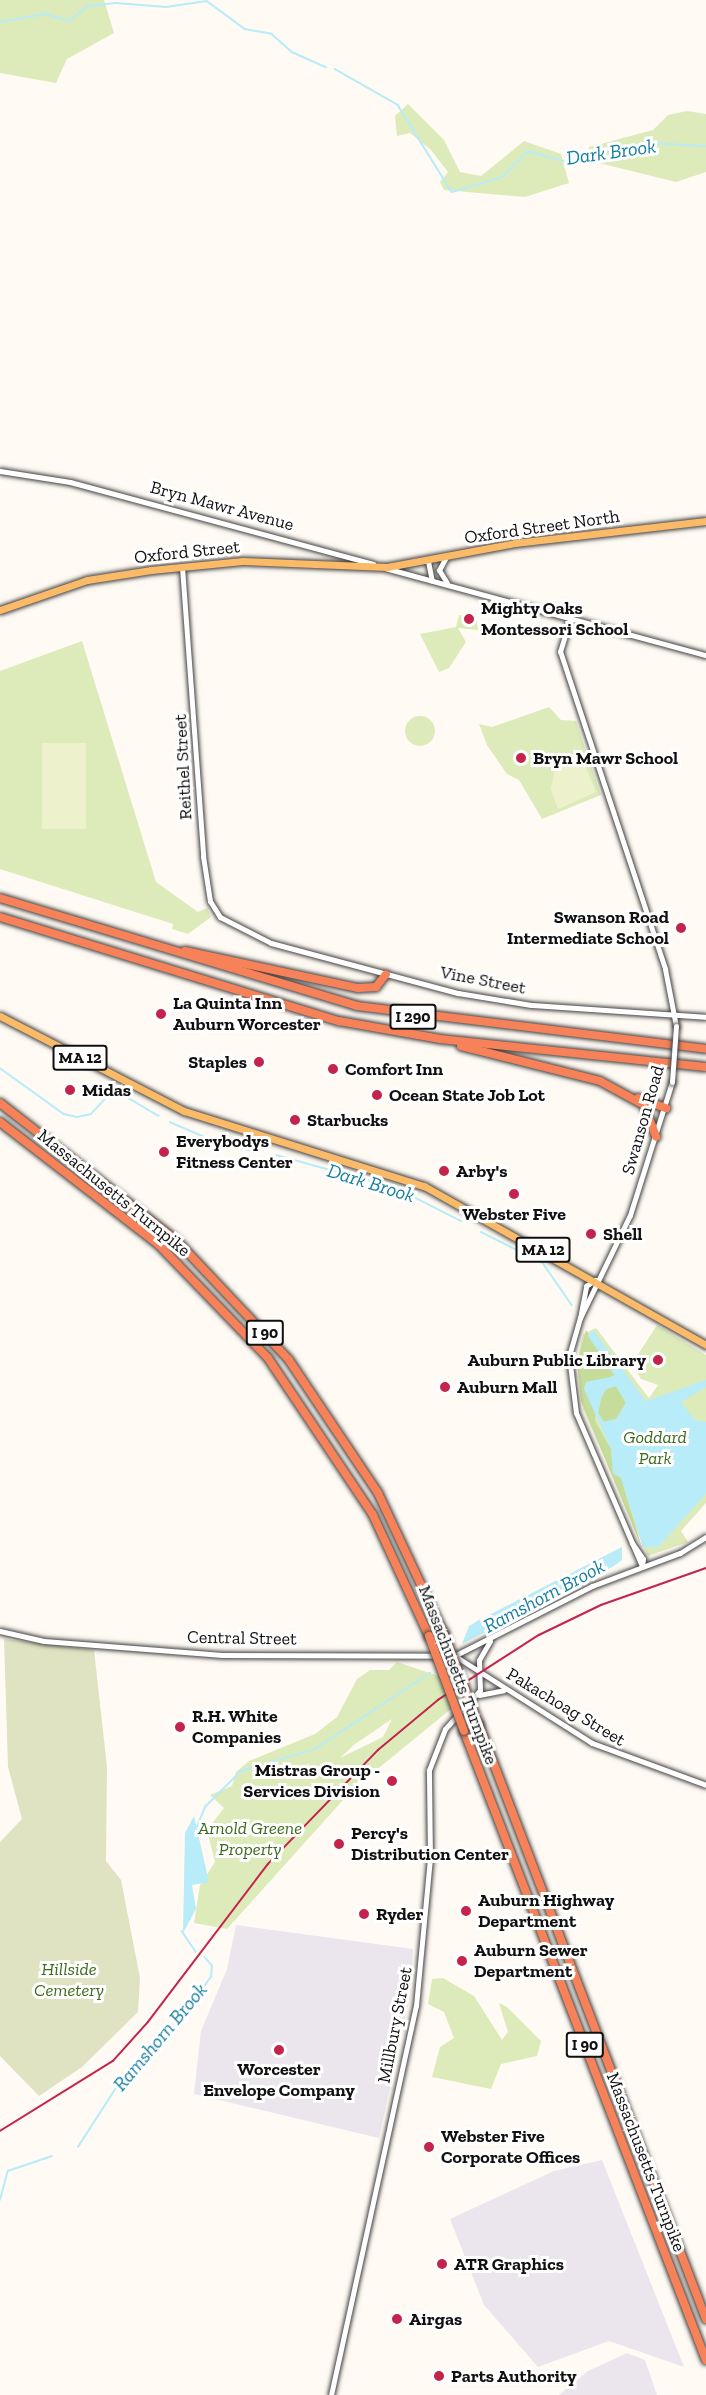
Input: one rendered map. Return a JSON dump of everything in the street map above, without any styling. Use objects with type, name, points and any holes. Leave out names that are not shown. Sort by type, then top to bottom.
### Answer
[{"type":"highway","name":"I 290","points":[[0,898],[262,982],[374,1010],[706,1049]]},
{"type":"highway","name":"I 290","points":[[0,917],[295,1010],[440,1039],[706,1067]]},
{"type":"highway","points":[[130,938],[358,988],[376,987],[386,974]]},
{"type":"highway","points":[[440,1039],[564,1070],[666,1107]]},
{"type":"highway","points":[[628,1095],[652,1114],[656,1137]]},
{"type":"highway","name":"Massachusetts Turnpike","points":[[0,1103],[177,1241],[289,1360],[374,1486],[444,1634],[706,2319]]},
{"type":"highway","name":"Massachusetts Turnpike","points":[[0,1122],[158,1244],[261,1350],[364,1499],[429,1636],[706,2360]]},
{"type":"main road","name":"Oxford Street North","points":[[383,567],[428,561],[515,543],[706,521]]},
{"type":"main road","name":"Oxford Street","points":[[0,610],[92,579],[182,567],[249,561],[383,567]]},
{"type":"main road","name":"MA 12","points":[[0,1016],[184,1111],[424,1186],[597,1280],[706,1345]]},
{"type":"street","name":"Bryn Mawr Avenue","points":[[0,471],[70,482],[706,655]]},
{"type":"street","points":[[446,557],[439,570],[447,584]]},
{"type":"street","points":[[428,561],[426,573],[434,582]]},
{"type":"street","name":"Reithel Street","points":[[182,567],[210,899],[220,917],[259,939]]},
{"type":"street","name":"Swanson Road","points":[[570,619],[560,641],[562,656],[675,1013],[676,1026],[672,1082],[666,1107],[630,1215],[597,1280],[586,1286],[569,1356],[571,1395],[632,1543],[644,1559],[642,1566]]},
{"type":"street","name":"Vine Street","points":[[259,939],[386,974],[520,1004],[675,1013],[706,1017]]},
{"type":"street","points":[[455,1656],[490,1641],[592,1586],[706,1538]]},
{"type":"street","name":"Central Street","points":[[0,1631],[44,1641],[230,1656],[348,1652],[455,1656]]},
{"type":"street","name":"Pakachoag Street","points":[[490,1641],[480,1658],[480,1672],[506,1690],[619,1756],[706,1785]]},
{"type":"street","points":[[455,1656],[480,1672],[477,1696],[506,1690]]},
{"type":"street","name":"Millbury Street","points":[[331,2395],[418,1989],[430,1858],[429,1770],[445,1729],[477,1696]]},
{"type":"shaded area","points":[[236,1925],[413,1949],[410,1996],[379,2138],[194,2094],[201,2031],[227,1969]]},
{"type":"shaded area","points":[[602,2160],[684,2367],[609,2341],[538,2367],[484,2305],[450,2219],[554,2171]]},
{"type":"shaded area","points":[[627,2353],[645,2360],[657,2395],[559,2395],[588,2371]]},
{"type":"green space","points":[[0,0],[104,0],[114,33],[67,59],[56,83],[0,73]]},
{"type":"green space","points":[[408,104],[444,140],[460,172],[481,176],[524,141],[561,154],[569,183],[525,197],[444,190],[440,182],[448,172],[431,150],[410,133],[397,136],[395,116]]},
{"type":"green space","points":[[687,111],[706,114],[706,172],[676,182],[587,160],[589,147],[653,130],[668,115]]},
{"type":"green space","points":[[459,615],[476,617],[478,630],[458,628],[466,642],[449,668],[439,672],[420,634],[456,627]]},
{"type":"green space","points":[[82,641],[156,882],[198,912],[207,908],[211,917],[188,934],[172,929],[173,924],[0,869],[0,671]]},
{"type":"green space","points":[[549,707],[561,720],[576,721],[601,795],[542,819],[519,780],[507,774],[487,745],[479,724],[492,727]]},
{"type":"green space","points":[[420,716],[430,721],[435,731],[430,741],[420,746],[410,741],[405,731],[410,721]]},
{"type":"green space","points":[[42,743],[86,743],[86,829],[42,829]]},
{"type":"green space","points":[[581,756],[596,792],[558,809],[551,789],[555,769]]},
{"type":"green space","name":"Goddard Park","points":[[657,1325],[706,1355],[706,1503],[681,1531],[688,1542],[648,1556],[583,1409],[577,1362],[583,1334],[596,1328],[649,1398],[658,1385],[641,1379],[632,1364]]},
{"type":"green space","points":[[586,1330],[615,1375],[598,1382],[595,1421],[611,1449],[613,1473],[621,1478],[642,1548],[581,1401],[577,1362]]},
{"type":"green space","points":[[616,1386],[626,1403],[616,1419],[604,1422],[598,1413],[601,1398],[606,1389]]},
{"type":"green space","name":"Hillside Cemetery","points":[[4,1639],[94,1650],[107,1767],[106,1861],[121,1880],[140,1978],[138,2012],[82,2067],[39,2096],[0,2056],[0,1842],[22,1819],[8,1767]]},
{"type":"green space","name":"Arnold Greene Property","points":[[397,1662],[448,1679],[462,1700],[353,1789],[227,1929],[194,1923],[200,1885],[215,1862],[207,1830],[224,1808],[210,1795],[232,1786],[236,1772],[249,1761],[315,1734],[337,1717],[357,1679],[370,1670],[389,1670]],"holes":[[[392,1719],[383,1737],[340,1758],[355,1744]]]},
{"type":"green space","points":[[443,1978],[474,1996],[502,2040],[508,2032],[499,2003],[507,2007],[541,2041],[537,2056],[501,2064],[491,2089],[432,2077],[440,2047],[454,2038],[444,2012],[428,2004],[432,1979]]},
{"type":"water","name":"Goddard Park","points":[[593,1330],[646,1401],[706,1380],[706,1387],[681,1402],[695,1420],[706,1422],[706,1494],[658,1547],[643,1547],[621,1478],[613,1473],[611,1449],[584,1389],[586,1382],[615,1376],[588,1336]],"holes":[[[616,1386],[626,1403],[616,1419],[604,1422],[598,1413],[601,1398],[606,1389]]]},
{"type":"water","points":[[622,1547],[622,1560],[614,1566],[462,1644],[469,1626]]},
{"type":"water","points":[[194,1816],[209,1882],[192,1885],[196,1909],[183,1933],[185,1833]]},
{"type":"waterway","name":"Dark Brook","points":[[0,22],[46,14],[69,21],[88,6],[116,3],[166,7],[207,1],[245,29],[272,34],[292,52],[326,67]]},
{"type":"waterway","name":"Dark Brook","points":[[335,69],[398,105],[452,192],[502,177],[528,151],[567,162],[648,143],[706,146]]},
{"type":"waterway","name":"Dark Brook","points":[[0,1068],[64,1114],[77,1117],[91,1114],[113,1090]]},
{"type":"waterway","name":"Dark Brook","points":[[120,1093],[159,1116]]},
{"type":"waterway","name":"Dark Brook","points":[[170,1122],[221,1144],[254,1151]]},
{"type":"waterway","name":"Dark Brook","points":[[276,1155],[396,1188],[461,1221]]},
{"type":"waterway","name":"Dark Brook","points":[[481,1232],[543,1263],[572,1305]]},
{"type":"waterway","name":"Ramshorn Brook","points":[[197,1827],[205,1807],[241,1771],[315,1749],[430,1673]]},
{"type":"waterway","name":"Ramshorn Brook","points":[[182,1931],[196,1952]]},
{"type":"waterway","name":"Ramshorn Brook","points":[[78,2147],[127,2071],[181,2017],[211,1977],[212,1966],[205,1958]]},
{"type":"waterway","name":"Ramshorn Brook","points":[[0,2200],[8,2171],[52,2156]]},
{"type":"railway","points":[[0,2131],[113,2061],[148,2022],[268,1864],[378,1750],[438,1700],[539,1635],[601,1605],[706,1568]]},
{"type":"place","name":"Mighty Oaks Montessori School","points":[[469,619]]},
{"type":"place","name":"Bryn Mawr School","points":[[521,758]]},
{"type":"place","name":"Swanson Road Intermediate School","points":[[681,928]]},
{"type":"place","name":"La Quinta Inn Auburn Worcester","points":[[161,1014]]},
{"type":"place","name":"Staples","points":[[259,1062]]},
{"type":"place","name":"Comfort Inn","points":[[333,1069]]},
{"type":"place","name":"Midas","points":[[70,1090]]},
{"type":"place","name":"Ocean State Job Lot","points":[[377,1095]]},
{"type":"place","name":"Starbucks","points":[[295,1120]]},
{"type":"place","name":"Everybodys Fitness Center","points":[[164,1152]]},
{"type":"place","name":"Arby's","points":[[444,1171]]},
{"type":"place","name":"Webster Five","points":[[514,1194]]},
{"type":"place","name":"Shell","points":[[591,1234]]},
{"type":"place","name":"Auburn Public Library","points":[[658,1360]]},
{"type":"place","name":"Auburn Mall","points":[[445,1387]]},
{"type":"place","name":"R.H. White Companies","points":[[180,1727]]},
{"type":"place","name":"Mistras Group - Services Division","points":[[392,1781]]},
{"type":"place","name":"Percy's Distribution Center","points":[[339,1844]]},
{"type":"place","name":"Auburn Highway Department","points":[[466,1911]]},
{"type":"place","name":"Ryder","points":[[364,1914]]},
{"type":"place","name":"Auburn Sewer Department","points":[[462,1961]]},
{"type":"place","name":"Worcester Envelope Company","points":[[279,2050]]},
{"type":"place","name":"Webster Five Corporate Offices","points":[[429,2147]]},
{"type":"place","name":"ATR Graphics","points":[[442,2264]]},
{"type":"place","name":"Airgas","points":[[397,2319]]},
{"type":"place","name":"Parts Authority","points":[[439,2376]]}]
